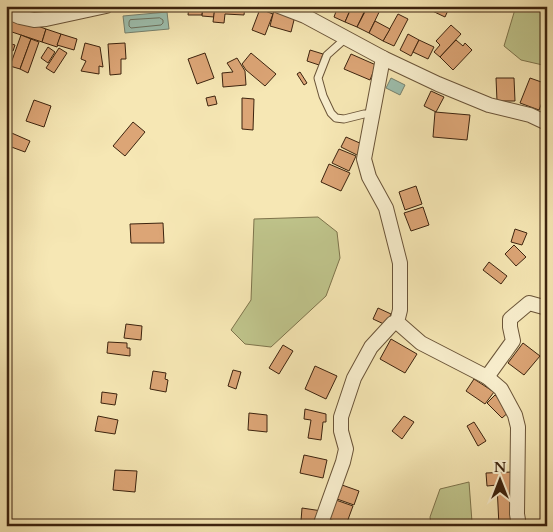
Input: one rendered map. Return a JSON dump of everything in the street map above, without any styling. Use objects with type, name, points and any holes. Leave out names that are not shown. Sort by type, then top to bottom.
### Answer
[{"type":"street","points":[[6,11],[34,20],[46,19],[86,8],[106,6]]},
{"type":"street","points":[[279,6],[304,16],[383,58],[438,84],[489,105],[530,115],[547,123]]},
{"type":"street","points":[[383,58],[364,159],[369,177],[386,208],[400,263],[400,310],[397,322]]},
{"type":"street","points":[[487,377],[513,341],[510,318],[529,302],[547,308]]},
{"type":"street","points":[[397,322],[421,343],[487,377],[501,389],[515,415],[518,435],[517,514],[519,526]]},
{"type":"street","points":[[320,526],[346,449],[341,431],[341,417],[354,378],[371,347],[393,323],[397,322]]},
{"type":"lane","points":[[346,38],[327,55],[318,78],[323,96],[331,114],[336,118],[344,119],[372,114]]},
{"type":"green space","points":[[516,6],[547,6],[547,66],[521,60],[504,46]]},
{"type":"green space","points":[[318,217],[337,232],[340,258],[326,296],[271,347],[245,344],[231,330],[251,300],[254,219]]},
{"type":"green space","points":[[469,482],[472,522],[466,526],[431,526],[430,517],[440,489]]},
{"type":"water","points":[[167,12],[169,29],[125,33],[123,16]]},
{"type":"water","points":[[391,78],[405,85],[400,95],[386,88]]},
{"type":"building","points":[[189,6],[203,6],[202,15],[188,15]]},
{"type":"building","points":[[203,6],[215,6],[214,17],[202,16]]},
{"type":"building","points":[[215,6],[245,6],[244,15],[225,14],[224,23],[213,22]]},
{"type":"building","points":[[338,6],[351,8],[345,22],[334,17]]},
{"type":"building","points":[[352,6],[366,8],[357,27],[345,22]]},
{"type":"building","points":[[368,6],[382,6],[369,33],[357,27]]},
{"type":"building","points":[[426,6],[450,6],[445,17],[426,8]]},
{"type":"building","points":[[260,9],[273,14],[265,35],[252,30]]},
{"type":"building","points":[[274,10],[295,16],[291,32],[270,26]]},
{"type":"building","points":[[398,14],[408,19],[394,46],[383,41]]},
{"type":"building","points":[[7,15],[46,29],[42,42],[6,30]]},
{"type":"building","points":[[375,21],[390,29],[383,41],[369,33]]},
{"type":"building","points":[[451,25],[461,34],[440,57],[434,52],[440,45],[436,41]]},
{"type":"building","points":[[46,29],[61,34],[57,47],[42,42]]},
{"type":"building","points":[[6,30],[12,32],[8,43],[15,45],[13,51],[6,48]]},
{"type":"building","points":[[61,34],[77,39],[74,50],[57,45]]},
{"type":"building","points":[[408,34],[419,40],[411,56],[400,50]]},
{"type":"building","points":[[21,35],[31,39],[20,69],[10,66]]},
{"type":"building","points":[[31,39],[39,42],[28,73],[20,69]]},
{"type":"building","points":[[419,40],[434,47],[428,59],[413,52]]},
{"type":"building","points":[[456,40],[463,46],[465,43],[472,50],[453,70],[440,57]]},
{"type":"building","points":[[85,43],[100,47],[103,67],[99,66],[99,74],[81,71],[86,61],[81,59]]},
{"type":"building","points":[[125,43],[126,59],[121,59],[121,74],[110,75],[108,44]]},
{"type":"building","points":[[48,47],[55,52],[48,63],[41,58]]},
{"type":"building","points":[[59,48],[67,53],[54,73],[46,68]]},
{"type":"building","points":[[310,50],[323,54],[319,65],[307,61]]},
{"type":"building","points":[[205,53],[214,78],[197,84],[188,59]]},
{"type":"building","points":[[251,53],[276,74],[265,86],[246,70],[242,64]]},
{"type":"building","points":[[351,54],[376,65],[370,80],[344,69]]},
{"type":"building","points":[[237,58],[245,71],[246,85],[223,87],[222,73],[233,72],[227,63]]},
{"type":"building","points":[[300,72],[307,83],[304,85],[297,74]]},
{"type":"building","points":[[496,78],[514,78],[515,101],[497,101]]},
{"type":"building","points":[[530,78],[547,84],[547,90],[539,110],[520,103]]},
{"type":"building","points":[[431,91],[444,97],[436,112],[424,106]]},
{"type":"building","points":[[215,96],[217,104],[208,106],[206,98]]},
{"type":"building","points":[[242,98],[254,99],[253,130],[242,129]]},
{"type":"building","points":[[34,100],[51,106],[44,127],[26,121]]},
{"type":"building","points":[[435,112],[470,115],[467,140],[433,137]]},
{"type":"building","points":[[133,122],[145,132],[125,156],[113,146]]},
{"type":"building","points":[[7,131],[30,141],[25,152],[6,145]]},
{"type":"building","points":[[346,137],[362,144],[357,155],[341,147]]},
{"type":"building","points":[[339,149],[356,156],[349,171],[332,163]]},
{"type":"building","points":[[329,164],[350,173],[341,191],[321,182]]},
{"type":"building","points":[[416,186],[422,204],[405,210],[399,192]]},
{"type":"building","points":[[423,207],[429,225],[411,231],[404,213]]},
{"type":"building","points":[[163,223],[164,243],[131,243],[130,224]]},
{"type":"building","points":[[515,229],[527,233],[522,245],[511,242]]},
{"type":"building","points":[[514,245],[526,257],[516,266],[505,254]]},
{"type":"building","points":[[489,262],[507,276],[501,284],[483,270]]},
{"type":"building","points":[[378,308],[391,314],[386,325],[373,319]]},
{"type":"building","points":[[126,324],[142,326],[141,340],[124,338]]},
{"type":"building","points":[[391,339],[417,354],[405,373],[380,359]]},
{"type":"building","points":[[108,342],[127,343],[127,348],[130,348],[130,356],[107,353]]},
{"type":"building","points":[[523,343],[540,356],[524,375],[508,363]]},
{"type":"building","points":[[283,345],[293,351],[279,374],[269,368]]},
{"type":"building","points":[[315,366],[337,376],[326,399],[305,389]]},
{"type":"building","points":[[233,370],[241,372],[236,389],[228,386]]},
{"type":"building","points":[[153,371],[166,373],[165,379],[168,380],[166,392],[150,389]]},
{"type":"building","points":[[474,379],[494,392],[485,404],[466,391]]},
{"type":"building","points":[[102,392],[117,394],[115,405],[101,403]]},
{"type":"building","points":[[495,395],[510,411],[502,418],[487,403]]},
{"type":"building","points":[[305,409],[326,414],[326,422],[323,422],[321,440],[308,438],[311,420],[304,419]]},
{"type":"building","points":[[249,413],[267,415],[267,432],[248,430]]},
{"type":"building","points":[[98,416],[118,420],[115,434],[95,431]]},
{"type":"building","points":[[404,416],[414,422],[402,439],[392,431]]},
{"type":"building","points":[[474,422],[486,441],[478,446],[467,426]]},
{"type":"building","points":[[304,455],[327,460],[323,478],[300,473]]},
{"type":"building","points":[[115,470],[137,471],[135,492],[113,490]]},
{"type":"building","points":[[512,472],[513,526],[499,526],[497,485],[487,486],[486,473]]},
{"type":"building","points":[[342,485],[359,491],[354,505],[337,499]]},
{"type":"building","points":[[333,499],[353,506],[346,525],[326,518]]},
{"type":"building","points":[[302,508],[322,511],[318,525],[301,521]]},
{"type":"building","points":[[26,522],[38,523],[38,526],[24,526]]}]
